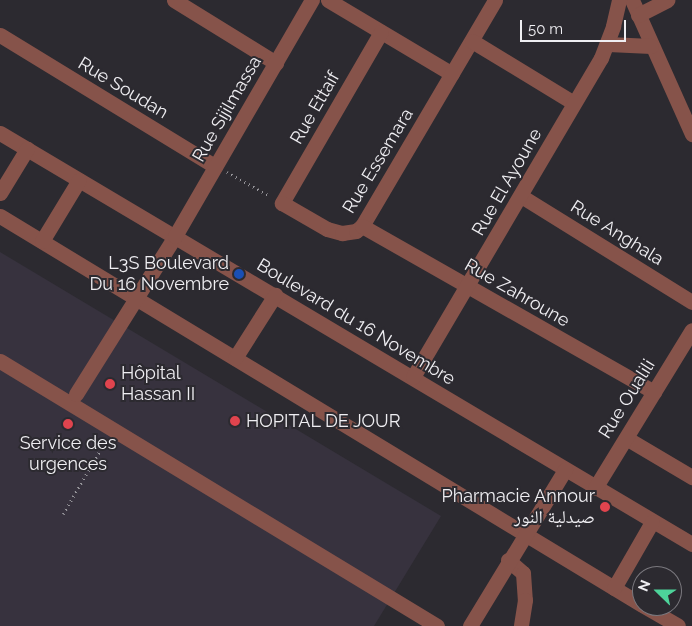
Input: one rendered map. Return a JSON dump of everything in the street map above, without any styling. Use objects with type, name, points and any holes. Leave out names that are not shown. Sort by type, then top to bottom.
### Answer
[{"type":"street","points":[[174,0],[276,63]]},
{"type":"street","name":"Rue Sijilmassa","points":[[76,394],[175,236],[312,0]]},
{"type":"street","points":[[328,0],[452,74]]},
{"type":"street","name":"Rue Essemara","points":[[282,203],[335,232],[349,233],[362,226],[495,0]]},
{"type":"street","name":"Rue El Ayoune","points":[[413,377],[521,196],[608,44],[619,0]]},
{"type":"street","points":[[632,0],[692,134]]},
{"type":"street","points":[[638,14],[667,0]]},
{"type":"street","name":"Rue Ettaif","points":[[282,203],[381,32]]},
{"type":"street","name":"Rue Soudan","points":[[6,38],[215,166]]},
{"type":"street","points":[[472,41],[574,103]]},
{"type":"street","points":[[608,44],[652,46]]},
{"type":"street","name":"Boulevard du 16 Novembre","points":[[0,133],[413,377],[652,522],[692,543]]},
{"type":"street","points":[[0,194],[27,149]]},
{"type":"street","points":[[42,241],[79,180]]},
{"type":"street","name":"Rue Anghala","points":[[521,196],[692,302]]},
{"type":"street","points":[[0,216],[632,599]]},
{"type":"street","name":"Rue Zahroune","points":[[362,226],[654,392]]},
{"type":"street","points":[[235,358],[275,296]]},
{"type":"street","name":"Rue Oualili","points":[[595,488],[692,330]]},
{"type":"street","points":[[0,361],[437,626]]},
{"type":"street","points":[[626,438],[692,476]]},
{"type":"street","points":[[470,626],[508,560],[565,470]]},
{"type":"street","points":[[614,588],[652,522]]},
{"type":"street","points":[[508,560],[523,573],[525,600],[521,626]]},
{"type":"street","points":[[661,616],[678,626]]},
{"type":"path","points":[[215,166],[282,203]]},
{"type":"path","points":[[63,514],[112,430]]},
{"type":"shaded area","name":"Hôpital Hassan II","points":[[0,252],[441,516],[374,626],[0,626]]},
{"type":"place","name":"L3S Boulevard Du 16 Novembre","points":[[239,274]]},
{"type":"place","name":"Hôpital Hassan II","points":[[110,384]]},
{"type":"place","name":"HOPITAL DE JOUR","points":[[235,421]]},
{"type":"place","name":"Service des urgences","points":[[68,424]]},
{"type":"place","name":"Pharmacie Annour صيدلية النور","points":[[605,507]]}]
